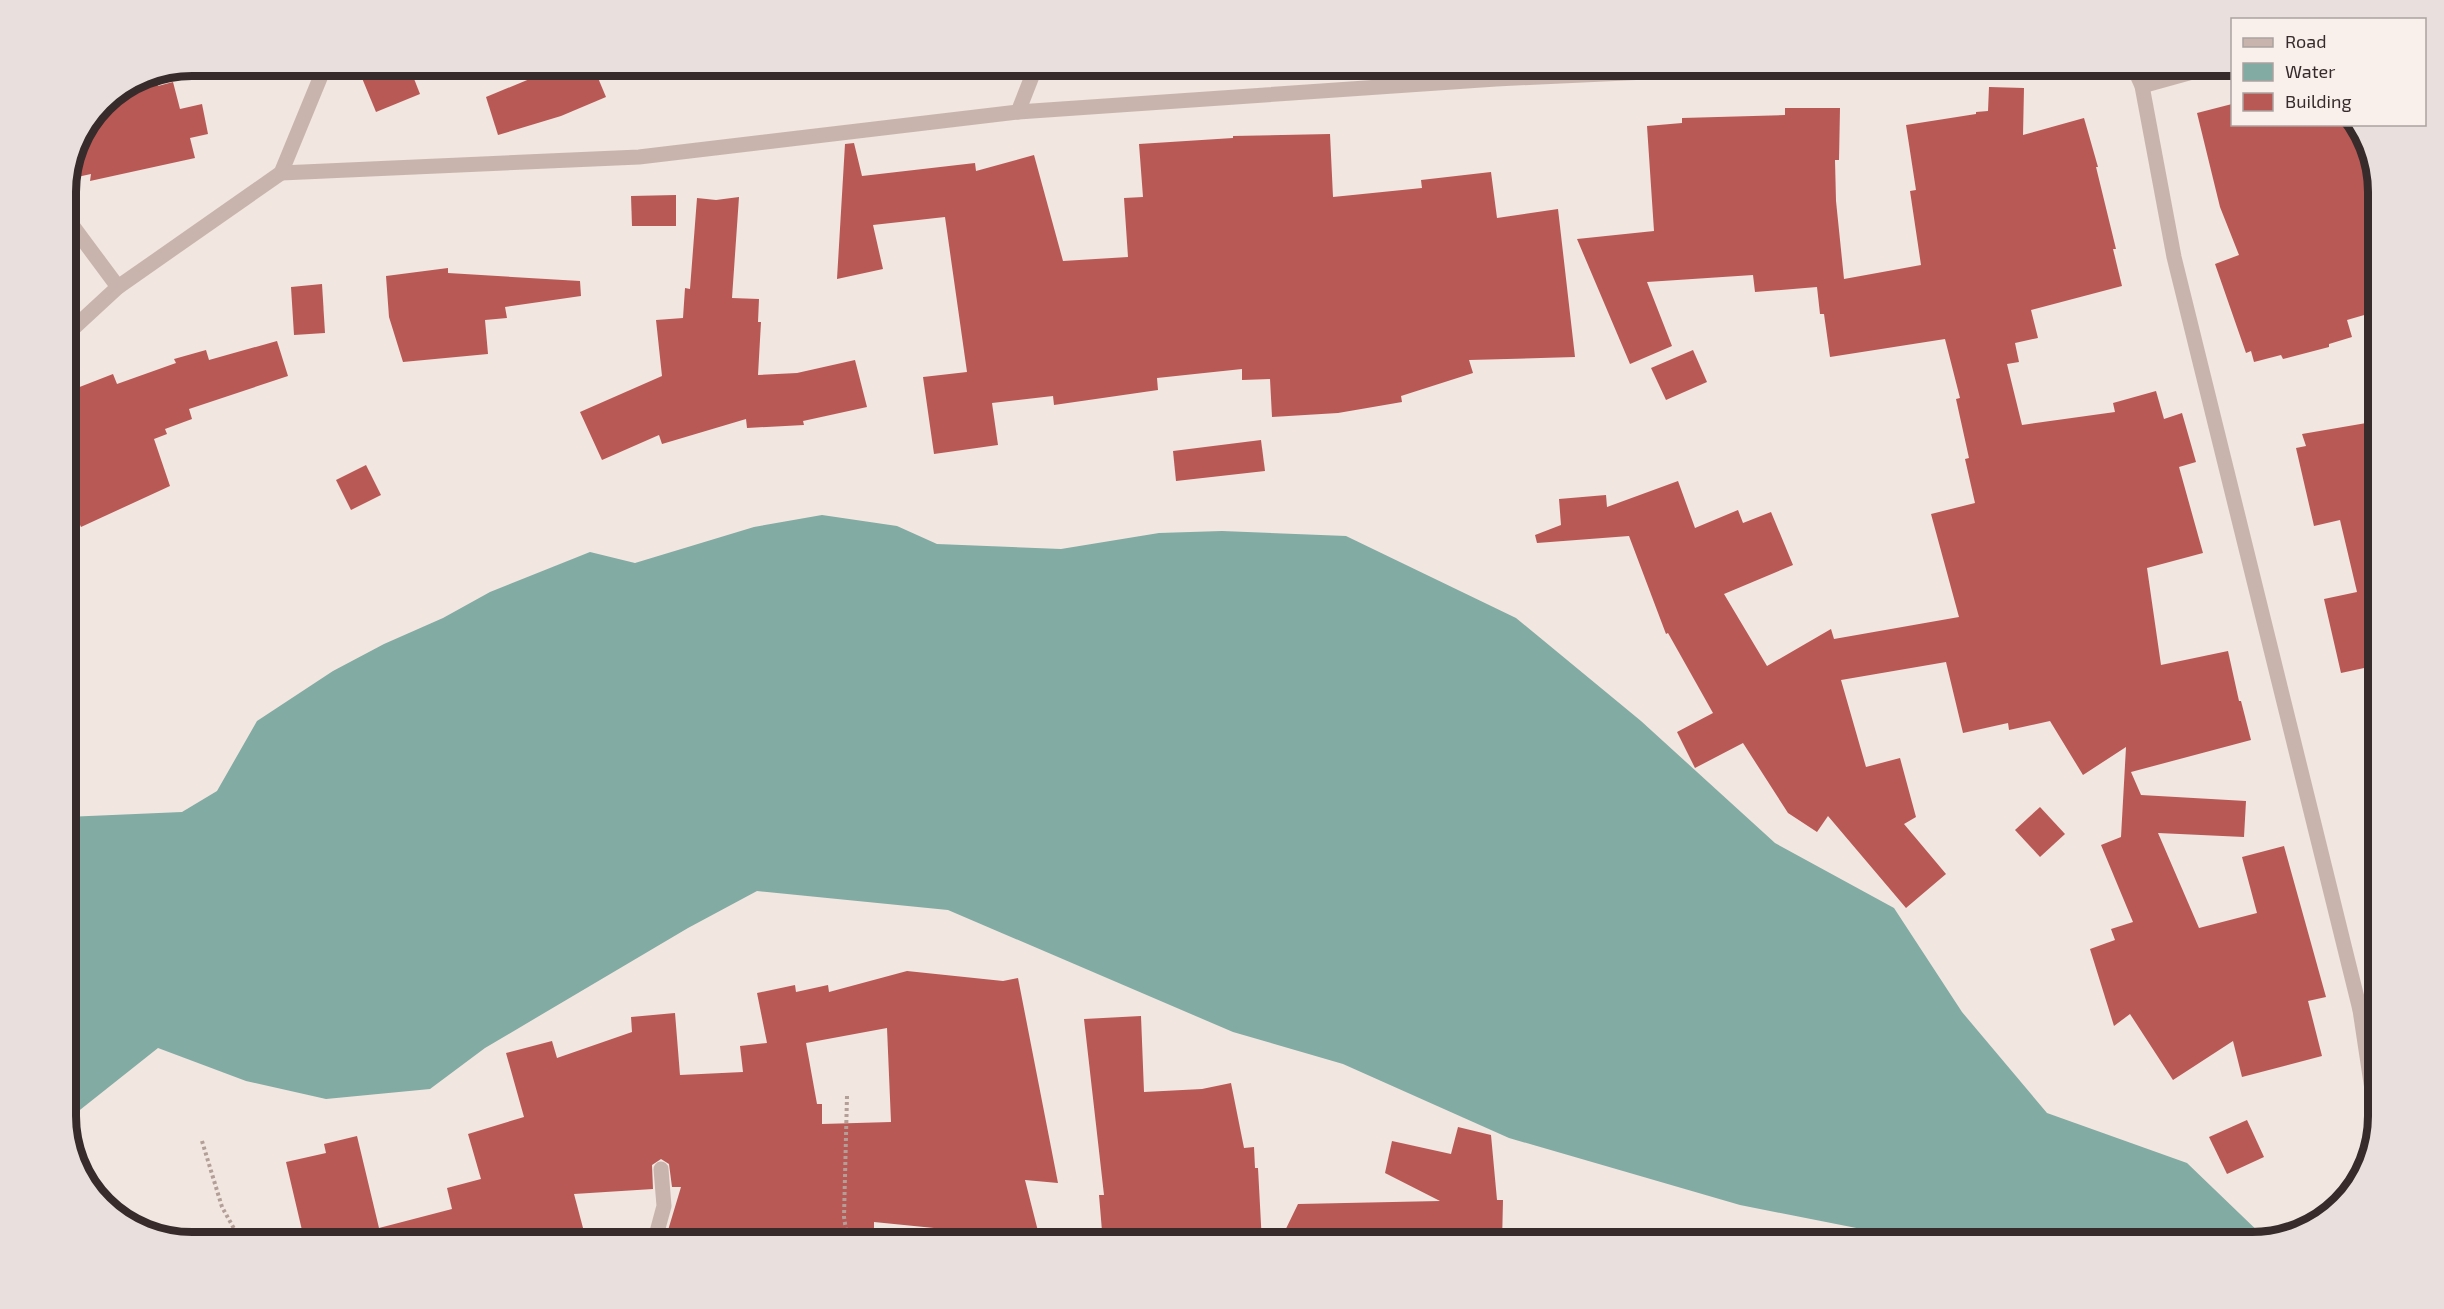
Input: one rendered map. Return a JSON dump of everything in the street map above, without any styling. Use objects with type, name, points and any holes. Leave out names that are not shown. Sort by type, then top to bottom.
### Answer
[{"type":"street","points":[[282,173],[321,76]]},
{"type":"street","points":[[1018,112],[1032,76]]},
{"type":"street","points":[[77,325],[118,287],[282,173],[639,157],[1018,112],[1560,76]]},
{"type":"street","points":[[2138,76],[2142,86],[2174,257],[2360,1010],[2368,1063]]},
{"type":"street","points":[[2142,86],[2178,76]]},
{"type":"street","points":[[77,233],[118,287]]},
{"type":"street","points":[[2360,1010],[2368,1002]]},
{"type":"street","points":[[657,1232],[664,1206],[661,1169]]},
{"type":"path","points":[[846,1232],[844,1216],[847,1096]]},
{"type":"path","points":[[202,1141],[222,1207],[236,1232]]},
{"type":"water","points":[[822,515],[897,526],[937,544],[1061,549],[1159,533],[1222,531],[1346,536],[1516,618],[1641,721],[1775,843],[1894,908],[1962,1012],[2047,1113],[2187,1163],[2259,1232],[1877,1232],[1740,1205],[1509,1138],[1343,1064],[1233,1032],[948,910],[757,891],[688,928],[485,1048],[430,1089],[326,1099],[246,1081],[158,1048],[77,1112],[77,817],[182,812],[217,791],[257,721],[333,671],[384,644],[443,618],[490,592],[590,552],[635,563],[754,527]]},
{"type":"building","points":[[361,76],[413,76],[420,94],[376,112]]},
{"type":"building","points":[[537,76],[597,76],[606,97],[561,116],[498,135],[486,97]]},
{"type":"building","points":[[157,82],[158,86],[173,82],[180,109],[202,104],[208,134],[190,138],[195,158],[90,181],[91,174],[78,177],[80,162],[88,141],[105,116],[134,92]]},
{"type":"building","points":[[1989,87],[2024,88],[2023,135],[2084,118],[2098,167],[2096,167],[2116,249],[2113,249],[2122,286],[2031,310],[2038,338],[2015,343],[2019,362],[2007,364],[2022,425],[2115,412],[2113,403],[2156,391],[2164,419],[2182,413],[2196,462],[2179,467],[2203,553],[2147,568],[2161,665],[2228,651],[2239,701],[2241,701],[2251,740],[2131,772],[2141,795],[2246,801],[2244,837],[2158,833],[2199,928],[2257,913],[2242,857],[2284,846],[2326,997],[2308,1001],[2322,1056],[2242,1077],[2233,1041],[2173,1080],[2130,1014],[2114,1026],[2090,949],[2115,940],[2111,929],[2133,922],[2101,845],[2121,837],[2126,747],[2083,775],[2050,721],[2009,730],[2008,723],[1963,733],[1946,662],[1841,680],[1866,767],[1900,758],[1916,817],[1904,824],[1946,874],[1906,908],[1828,816],[1817,832],[1788,813],[1743,743],[1695,768],[1677,732],[1713,713],[1668,633],[1666,634],[1629,536],[1537,543],[1535,535],[1561,525],[1559,499],[1606,495],[1607,507],[1678,481],[1695,528],[1738,510],[1743,523],[1771,512],[1793,565],[1724,594],[1767,666],[1831,629],[1834,639],[1959,617],[1931,514],[1975,503],[1965,459],[1969,458],[1956,399],[1960,398],[1945,339],[1830,357],[1824,314],[1820,314],[1817,287],[1755,292],[1753,275],[1647,282],[1672,346],[1630,364],[1577,239],[1654,231],[1647,126],[1682,123],[1682,118],[1785,115],[1785,108],[1840,108],[1839,160],[1835,160],[1836,201],[1844,279],[1921,265],[1910,191],[1916,190],[1906,125],[1988,111]]},
{"type":"building","points":[[2231,104],[2231,126],[2346,126],[2348,128],[2361,155],[2367,185],[2367,314],[2347,320],[2352,337],[2329,344],[2329,347],[2283,359],[2281,355],[2254,362],[2251,351],[2246,353],[2215,264],[2239,255],[2220,207],[2197,113]]},
{"type":"building","points":[[1330,134],[1333,197],[1422,188],[1421,180],[1491,172],[1497,218],[1558,209],[1575,357],[1469,360],[1473,373],[1401,396],[1402,402],[1338,413],[1272,417],[1270,379],[1242,380],[1242,369],[1157,378],[1158,390],[1054,405],[1053,396],[992,403],[998,445],[934,454],[923,377],[967,372],[945,217],[873,225],[883,269],[837,279],[845,144],[854,143],[862,176],[975,163],[976,171],[1034,155],[1063,261],[1128,257],[1124,198],[1143,197],[1139,144],[1233,138],[1233,136]]},
{"type":"building","points":[[676,195],[676,226],[632,226],[631,196]]},
{"type":"building","points":[[739,197],[732,298],[759,299],[758,322],[761,322],[758,375],[797,373],[855,360],[867,407],[803,421],[804,425],[747,428],[746,419],[662,444],[659,435],[602,460],[580,412],[662,376],[656,320],[683,318],[685,288],[690,289],[697,198],[716,200]]},
{"type":"building","points":[[448,268],[448,273],[580,281],[581,296],[505,307],[507,318],[485,320],[488,354],[403,362],[389,317],[386,276]]},
{"type":"building","points":[[322,284],[325,333],[294,335],[291,287]]},
{"type":"building","points":[[277,341],[288,376],[189,409],[192,419],[165,429],[167,434],[154,439],[170,486],[81,527],[77,518],[77,396],[79,395],[77,388],[113,374],[117,384],[176,363],[174,359],[206,350],[209,360]]},
{"type":"building","points":[[1693,350],[1707,382],[1666,400],[1651,368]]},
{"type":"building","points":[[2367,423],[2368,667],[2341,673],[2324,599],[2357,592],[2340,520],[2314,526],[2296,448],[2306,446],[2302,434]]},
{"type":"building","points":[[1261,440],[1265,471],[1176,481],[1173,451]]},
{"type":"building","points":[[366,465],[381,495],[351,510],[336,480]]},
{"type":"building","points":[[2040,807],[2065,834],[2040,857],[2015,830]]},
{"type":"building","points":[[907,971],[1003,981],[1018,978],[1058,1183],[1025,1180],[1038,1232],[944,1232],[944,1229],[874,1222],[874,1232],[668,1232],[681,1187],[672,1187],[669,1164],[661,1159],[652,1165],[653,1189],[574,1194],[584,1232],[302,1232],[286,1162],[326,1153],[324,1144],[357,1136],[379,1228],[452,1209],[447,1188],[481,1179],[468,1134],[524,1117],[506,1053],[552,1041],[557,1058],[632,1032],[631,1017],[675,1013],[680,1075],[743,1072],[740,1046],[767,1043],[757,993],[795,985],[796,992],[828,985],[829,992]],"holes":[[[887,1028],[891,1122],[822,1124],[822,1104],[817,1104],[806,1043]]]},
{"type":"building","points":[[1141,1016],[1144,1092],[1202,1089],[1231,1083],[1244,1148],[1254,1147],[1255,1168],[1258,1168],[1261,1232],[1102,1232],[1099,1195],[1104,1195],[1084,1019]]},
{"type":"building","points":[[2247,1120],[2264,1157],[2227,1174],[2209,1137]]},
{"type":"building","points":[[1458,1127],[1491,1135],[1497,1200],[1503,1200],[1502,1232],[1284,1232],[1298,1204],[1440,1201],[1385,1173],[1392,1141],[1451,1154]]}]
